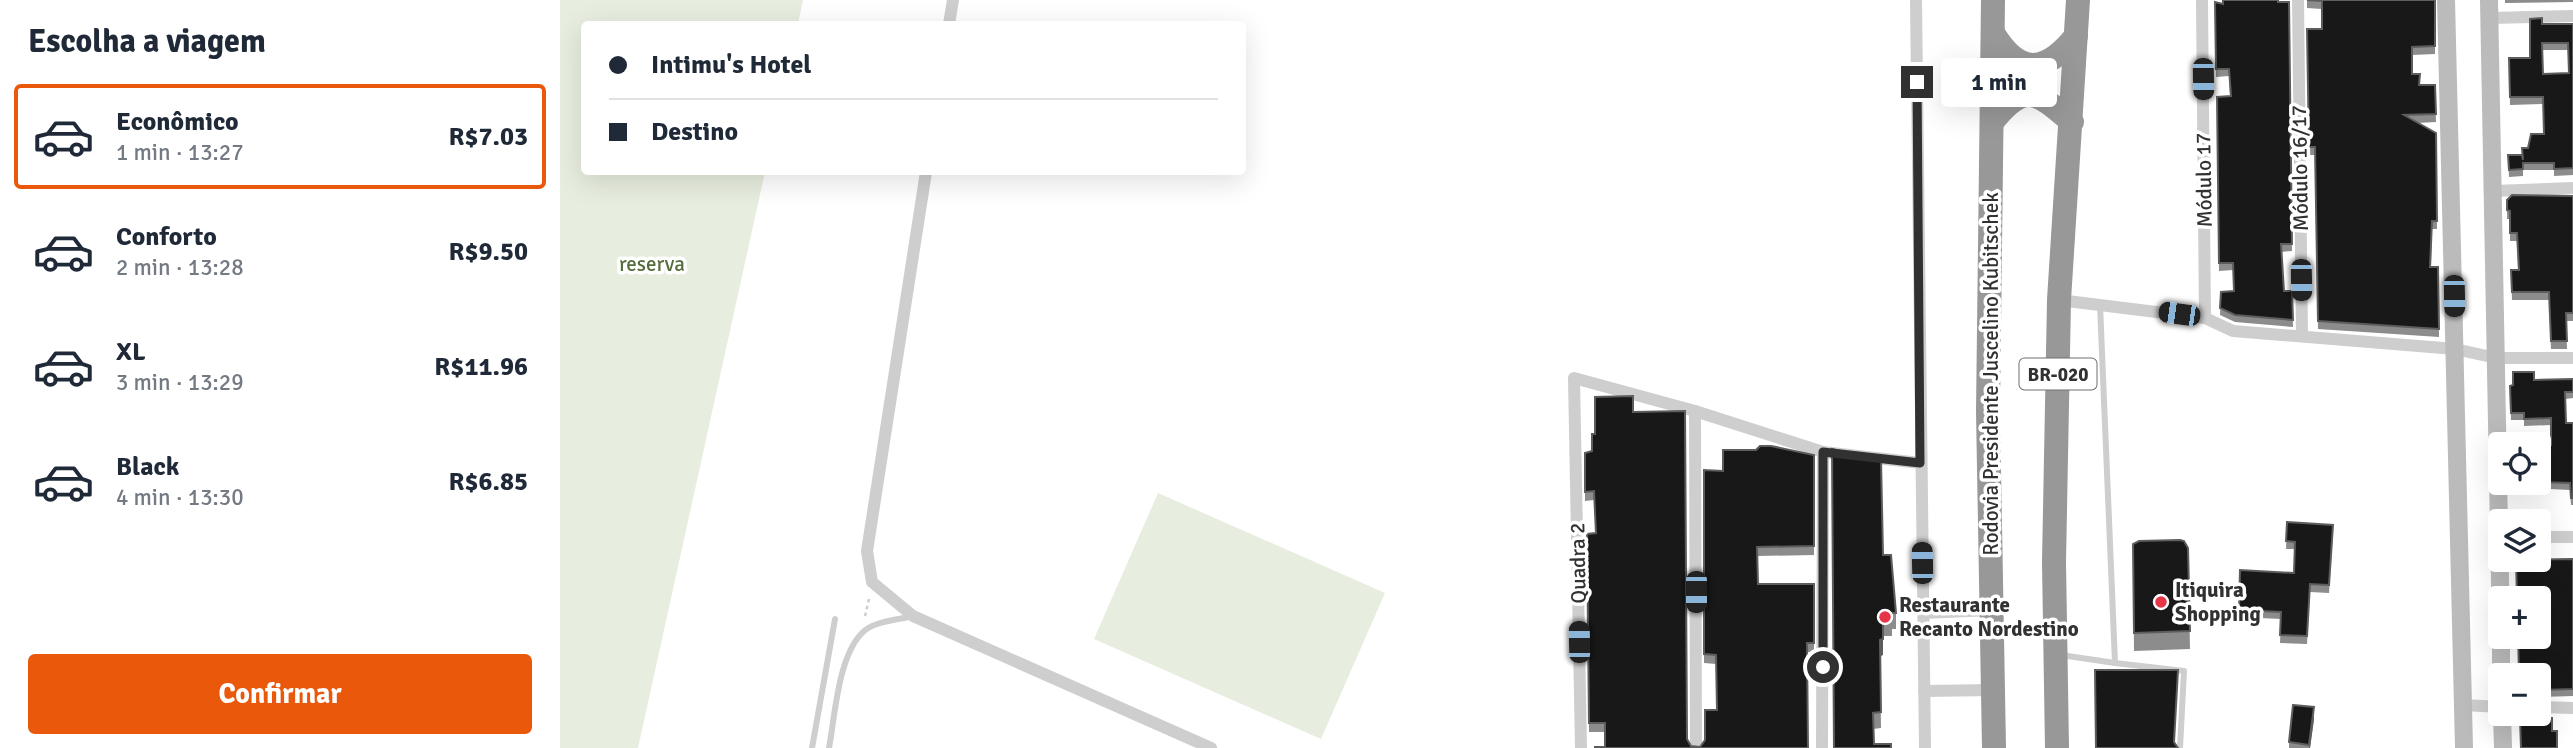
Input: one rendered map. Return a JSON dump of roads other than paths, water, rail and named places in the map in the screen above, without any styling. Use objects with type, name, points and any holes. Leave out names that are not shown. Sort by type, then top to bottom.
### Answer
[{"type":"highway","name":"Rodovia Presidente Juscelino Kubitschek","points":[[1993,0],[1988,412],[1994,748]]},
{"type":"highway","name":"BR-020","points":[[2057,748],[2054,562],[2059,300],[2078,0]]},
{"type":"highway","points":[[1993,33],[2003,50],[2027,65],[2039,65],[2051,60],[2062,53],[2076,36]]},
{"type":"highway","points":[[1992,122],[2007,103],[2020,95],[2037,95],[2072,122]]},
{"type":"street","points":[[950,21],[953,0]]},
{"type":"street","points":[[1916,0],[1925,748]]},
{"type":"street","name":"Módulo 17","points":[[2202,0],[2205,318]]},
{"type":"street","name":"Módulo 16/17","points":[[2298,0],[2302,336]]},
{"type":"street","points":[[2446,0],[2464,748]]},
{"type":"street","points":[[2489,0],[2499,509]]},
{"type":"street","points":[[2490,18],[2573,16]]},
{"type":"street","points":[[926,175],[867,551],[873,582],[914,616],[1211,748]]},
{"type":"street","points":[[2493,191],[2573,188]]},
{"type":"street","points":[[2059,300],[2205,318],[2233,331],[2455,349],[2496,358],[2573,358]]},
{"type":"street","name":"Quadra 2","points":[[1581,748],[1574,378],[1695,411]]},
{"type":"street","points":[[1696,748],[1695,411],[1823,452],[1920,463]]},
{"type":"street","points":[[1822,748],[1823,452]]},
{"type":"street","points":[[2551,537],[2573,537]]},
{"type":"street","points":[[1923,613],[1991,610]]},
{"type":"street","points":[[1924,691],[1993,690]]},
{"type":"street","points":[[2463,705],[2488,706]]},
{"type":"street","points":[[2551,708],[2573,708]]},
{"type":"street","points":[[2502,726],[2503,748]]},
{"type":"lane","points":[[2100,304],[2115,663]]},
{"type":"lane","points":[[829,748],[846,661],[862,632],[877,625],[914,616]]},
{"type":"lane","points":[[812,748],[835,619]]},
{"type":"lane","points":[[2055,654],[2184,671],[2180,748]]},
{"type":"place","name":"Itiquira Shopping","points":[[2161,602]]},
{"type":"place","name":"Restaurante Recanto Nordestino","points":[[1885,617]]},
{"type":"park label","name":"reserva","points":[[652,264]]}]
